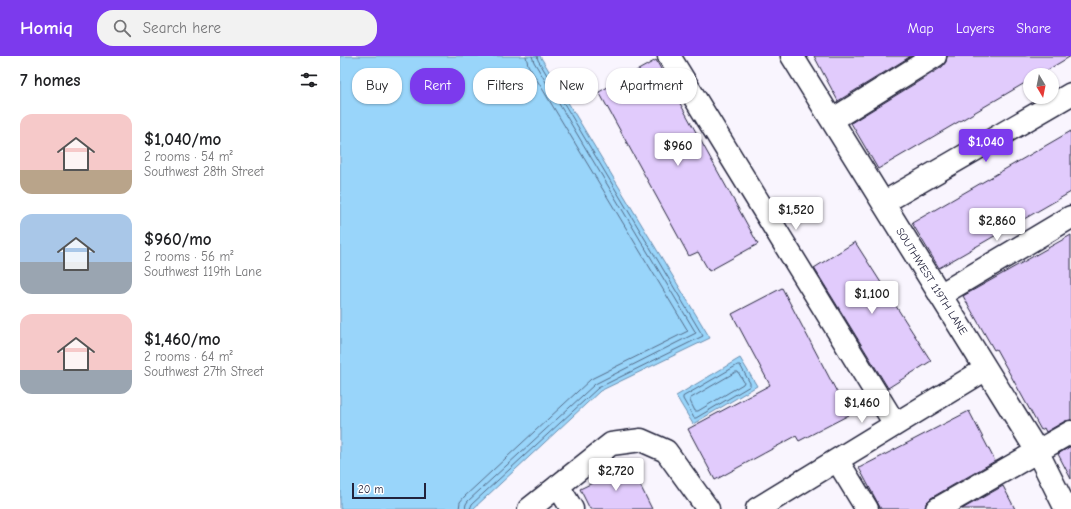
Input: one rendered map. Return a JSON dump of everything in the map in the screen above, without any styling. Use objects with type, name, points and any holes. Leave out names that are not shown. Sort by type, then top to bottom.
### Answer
[{"type":"street","points":[[669,56],[895,424]]},
{"type":"street","name":"SOUTHWEST 119TH LANE","points":[[792,56],[1037,451],[1066,509]]},
{"type":"street","points":[[832,120],[935,56]]},
{"type":"street","points":[[883,203],[1071,94]]},
{"type":"street","points":[[940,296],[1071,217]]},
{"type":"street","points":[[757,509],[986,369]]},
{"type":"street","points":[[937,509],[1071,432]]},
{"type":"street","points":[[529,509],[611,444],[641,440],[666,451],[708,509]]},
{"type":"street","points":[[837,460],[867,509]]},
{"type":"street","points":[[558,486],[572,509]]},
{"type":"water","points":[[340,56],[540,56],[547,68],[545,68],[545,104],[569,104],[710,338],[600,391],[473,509],[340,509]]},
{"type":"water","points":[[740,358],[757,386],[693,424],[676,396]]},
{"type":"building","points":[[814,56],[911,56],[838,101]]},
{"type":"building","points":[[947,56],[1071,56],[1051,68],[1023,68],[1023,84],[878,169],[851,123],[942,67],[946,62]]},
{"type":"building","points":[[656,60],[660,68],[642,68]]},
{"type":"building","points":[[606,88],[606,104],[680,104],[758,244],[709,271],[698,252],[689,256],[599,92]]},
{"type":"building","points":[[1071,131],[1071,192],[939,268],[912,223]]},
{"type":"building","points":[[1071,235],[1071,420],[1065,421],[1046,432],[1044,428],[1041,430],[996,349],[994,350],[963,296]]},
{"type":"building","points":[[855,242],[931,361],[888,388],[814,268]]},
{"type":"building","points":[[782,288],[849,415],[799,441],[796,436],[715,480],[688,429],[770,385],[732,314]]},
{"type":"building","points":[[969,411],[995,461],[931,498],[926,503],[925,509],[881,509],[859,468]]},
{"type":"building","points":[[1071,446],[1071,479],[1058,454]]},
{"type":"building","points":[[630,465],[652,509],[590,509],[580,489]]},
{"type":"building","points":[[1003,486],[1015,509],[962,509]]}]
